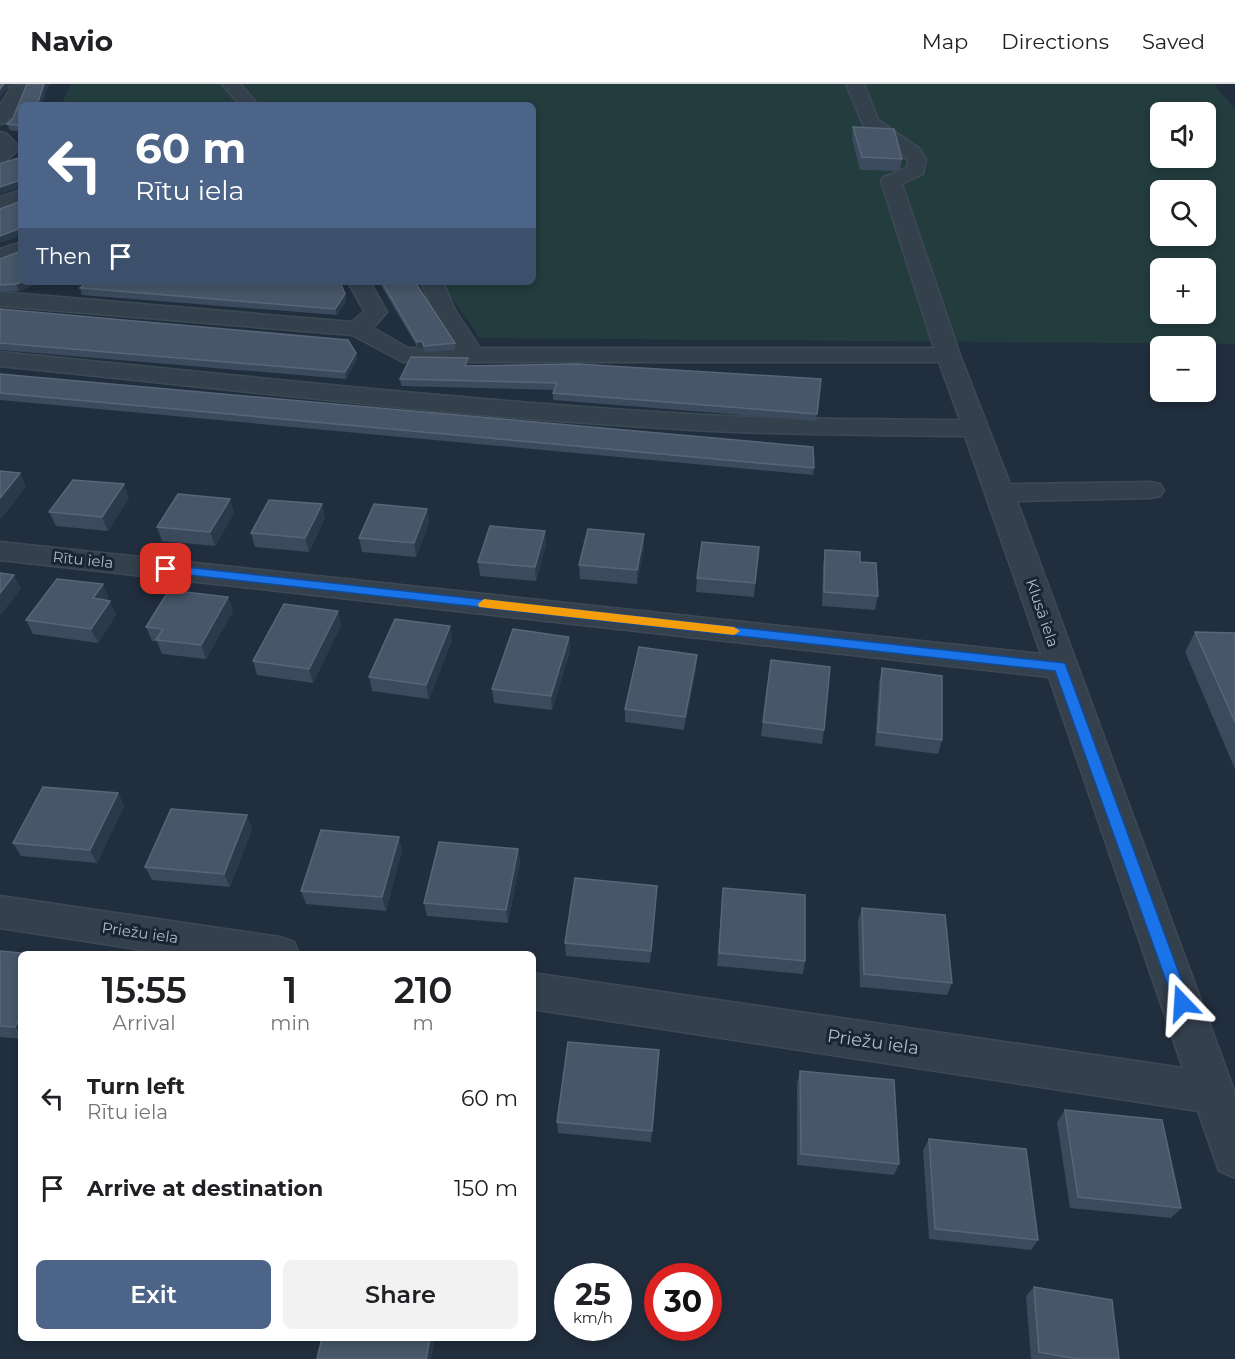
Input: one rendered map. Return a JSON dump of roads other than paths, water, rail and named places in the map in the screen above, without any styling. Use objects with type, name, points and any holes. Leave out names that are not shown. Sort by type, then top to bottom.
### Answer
[{"type":"street","points":[[2,113],[21,86],[15,84]]},
{"type":"street","points":[[231,84],[246,102]]},
{"type":"street","name":"Klusā iela","points":[[855,84],[870,123],[913,153],[917,160],[916,170],[907,176],[891,181],[946,349],[1235,1156]]},
{"type":"street","points":[[0,204],[18,197]]},
{"type":"street","points":[[0,256],[18,249]]},
{"type":"street","points":[[44,302],[65,285]]},
{"type":"street","points":[[358,329],[376,312],[361,285]]},
{"type":"street","points":[[433,285],[444,310],[473,356]]},
{"type":"street","points":[[0,299],[358,329],[403,354],[473,356],[946,349]]},
{"type":"street","points":[[0,359],[409,398],[709,423],[820,428],[975,428]]},
{"type":"street","points":[[999,493],[1150,490]]},
{"type":"street","name":"Rītu iela","points":[[0,551],[1060,667]]},
{"type":"street","name":"Priežu iela","points":[[0,912],[260,951]]},
{"type":"street","name":"Priežu iela","points":[[536,993],[1214,1093]]}]
